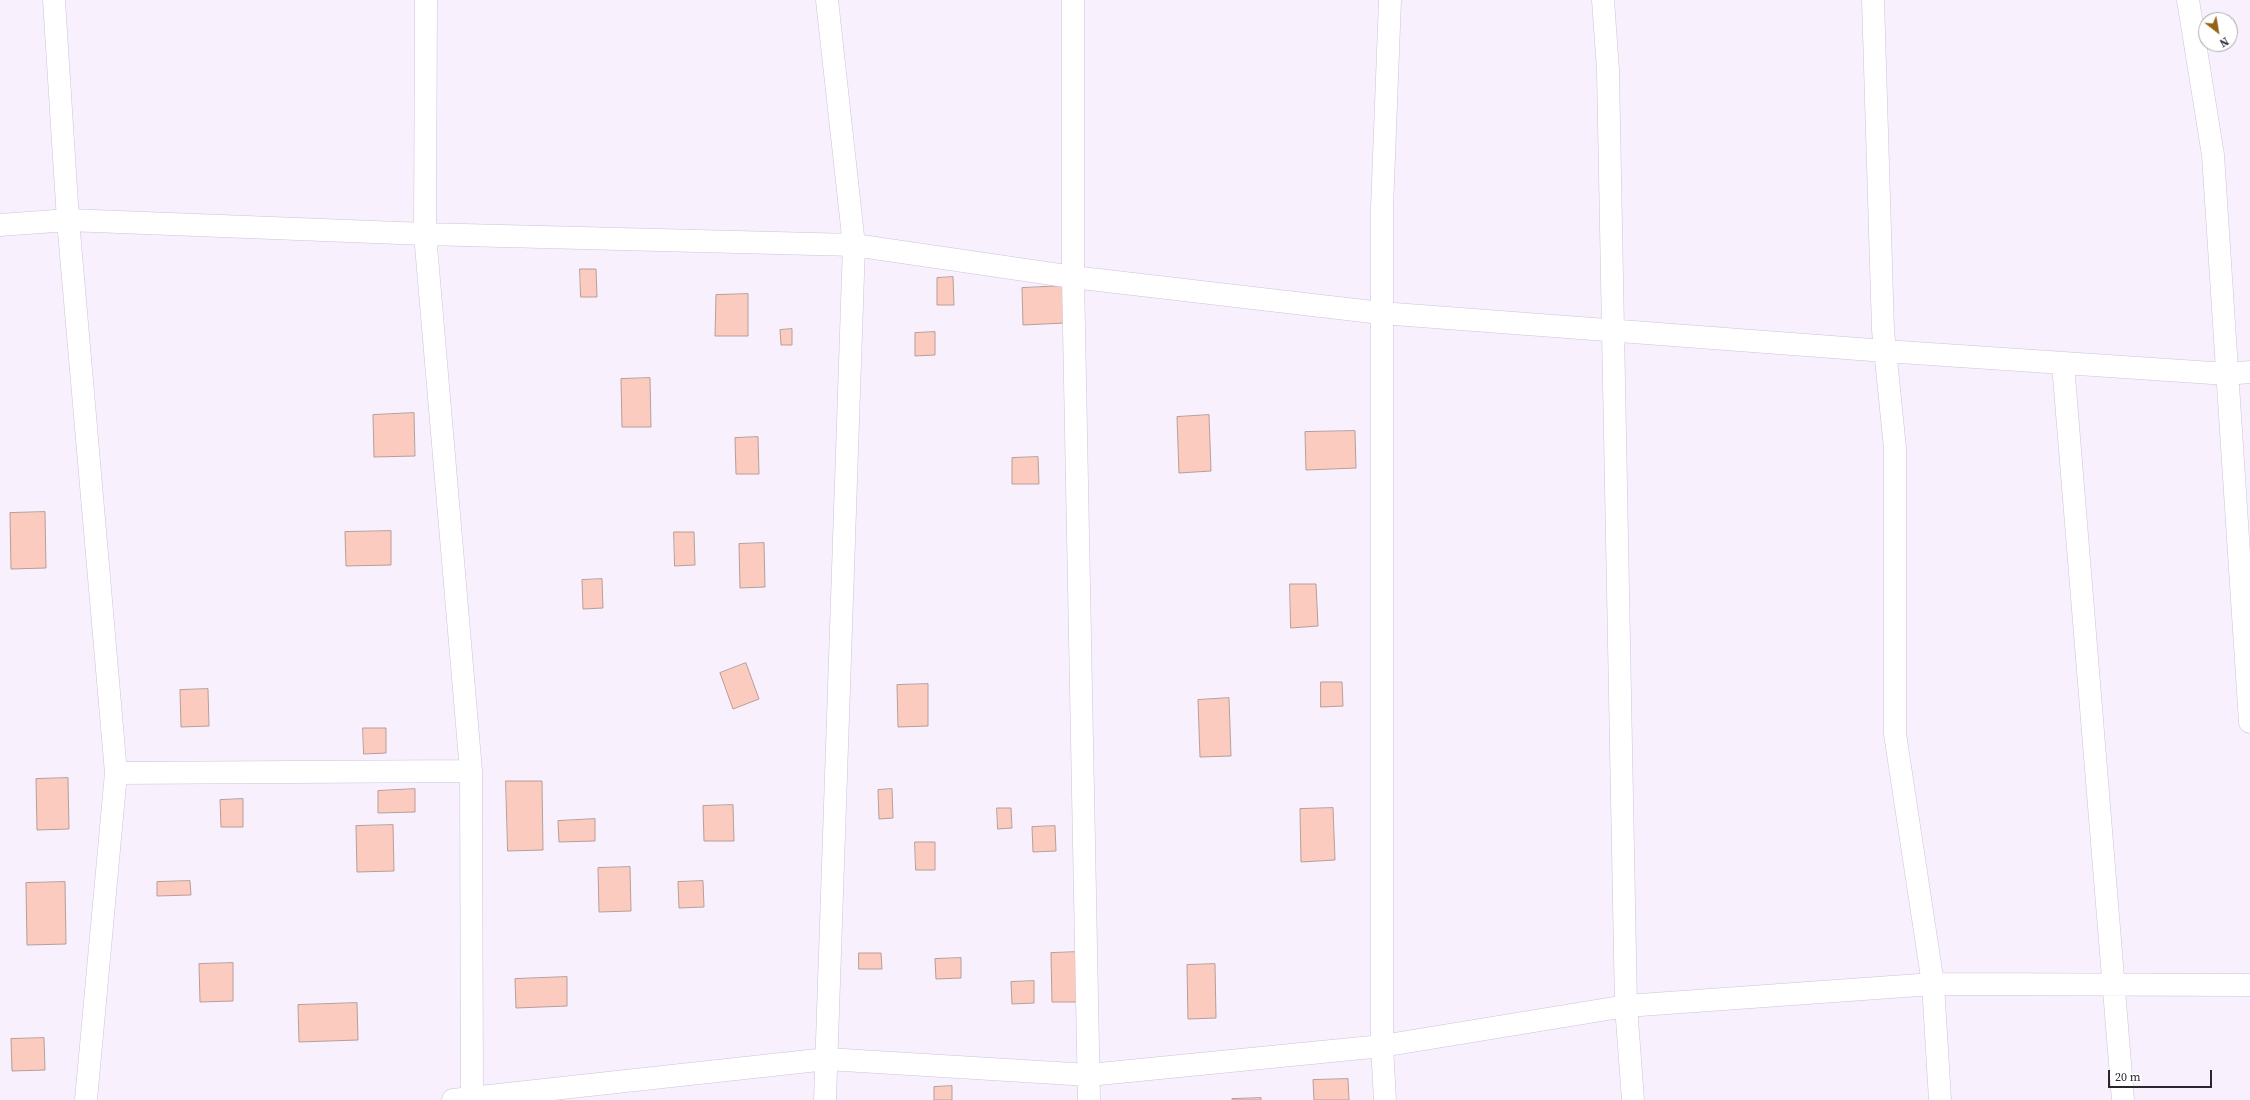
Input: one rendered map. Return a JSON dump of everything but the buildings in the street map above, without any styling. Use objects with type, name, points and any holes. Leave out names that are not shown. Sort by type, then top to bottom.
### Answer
[{"type":"street","points":[[54,0],[68,220],[116,773],[86,1100]]},
{"type":"street","points":[[426,0],[425,234],[471,771],[465,1099],[827,1059],[1089,1076],[1382,1046],[1626,1006],[1933,984],[2250,985]]},
{"type":"street","points":[[825,1100],[854,244],[827,0]]},
{"type":"street","points":[[1073,0],[1073,277],[1089,1100]]},
{"type":"street","points":[[1386,1100],[1382,1046],[1381,313],[1382,208],[1390,0]]},
{"type":"street","points":[[1603,0],[1608,70],[1626,1006],[1634,1100]]},
{"type":"street","points":[[1873,0],[1882,330],[1895,448],[1895,734],[1933,984],[1940,1100]]},
{"type":"street","points":[[2188,0],[2213,155],[2250,722]]},
{"type":"street","points":[[0,225],[68,220],[425,234],[854,244],[1073,277],[1381,313],[2063,364],[2227,374],[2250,372]]},
{"type":"street","points":[[2063,364],[2123,1100]]},
{"type":"street","points":[[116,773],[471,771]]}]
